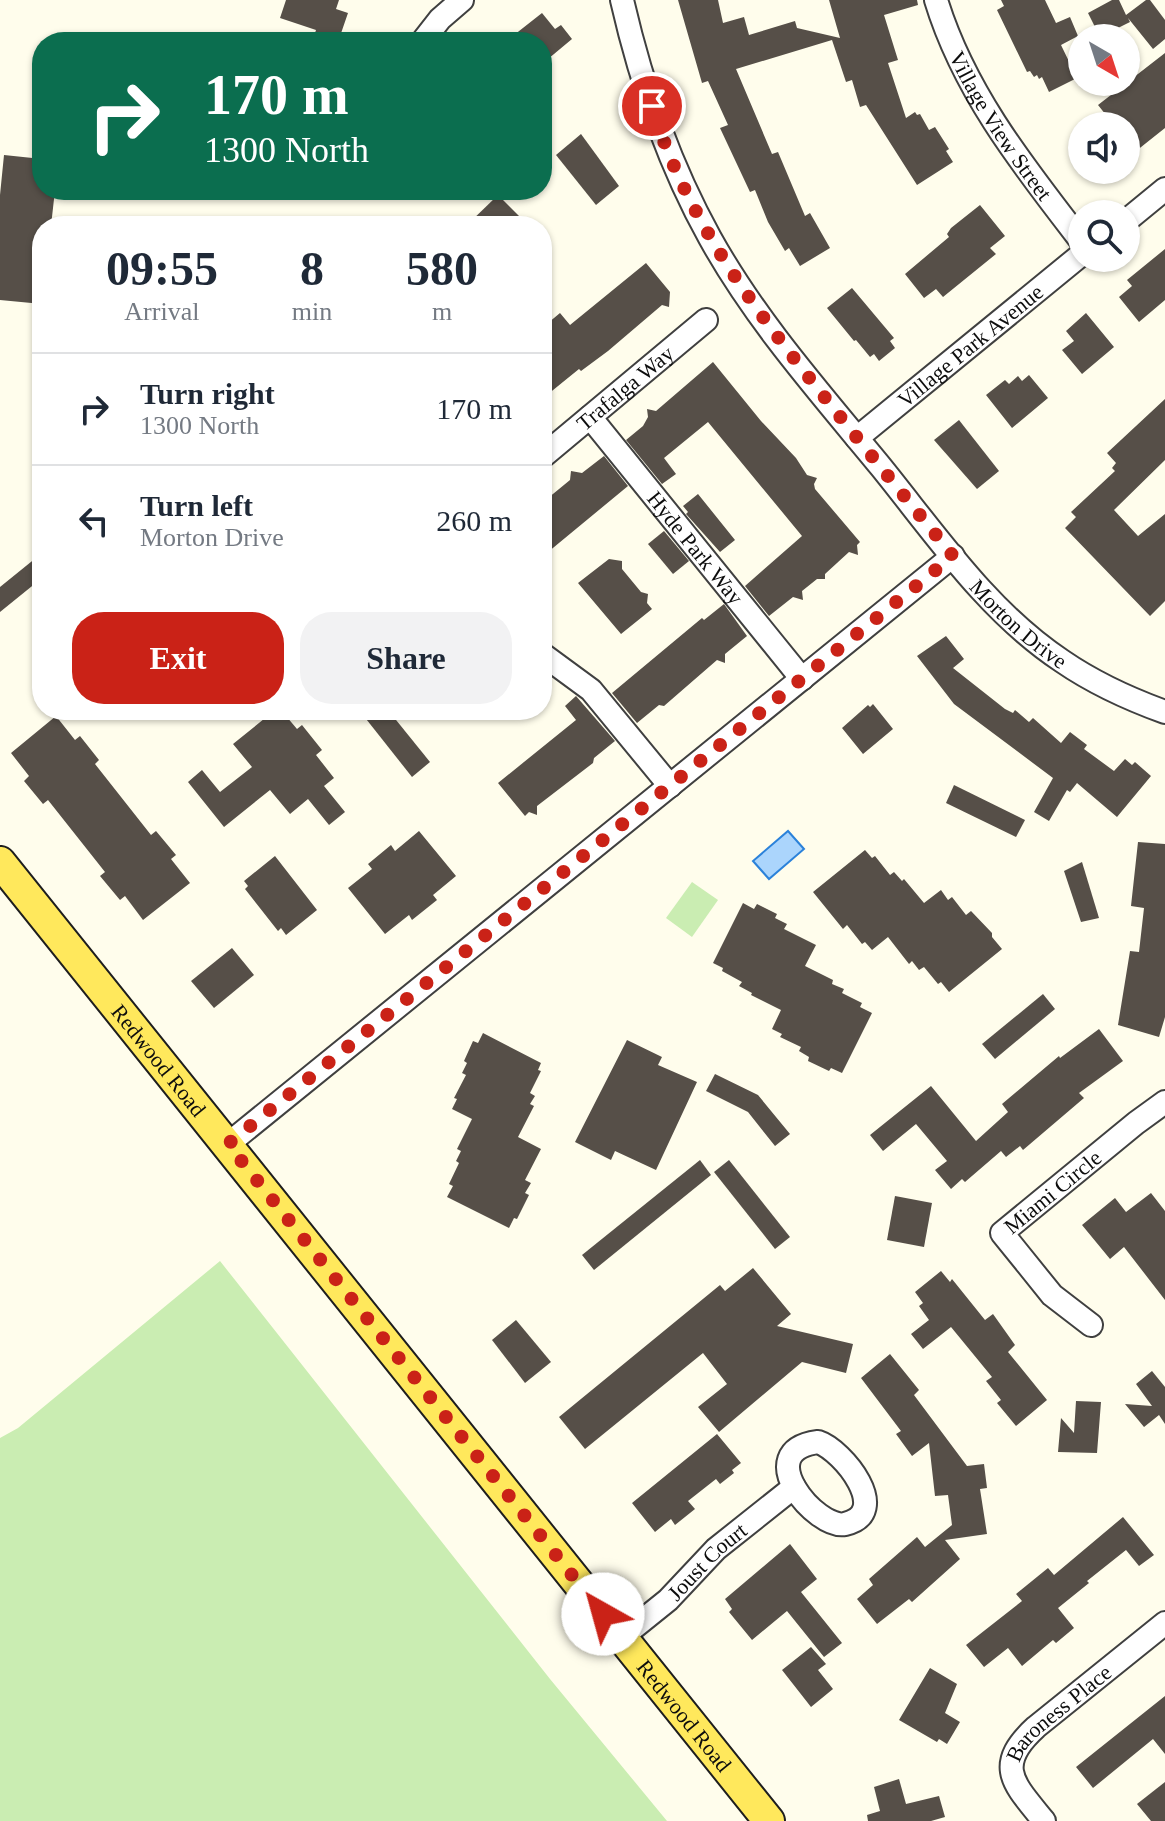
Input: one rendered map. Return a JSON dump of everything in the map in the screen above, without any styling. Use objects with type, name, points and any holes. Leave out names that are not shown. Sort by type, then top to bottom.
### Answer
[{"type":"main road","name":"Redwood Road","points":[[0,862],[769,1821]]},
{"type":"street","points":[[430,32],[462,0]]},
{"type":"street","name":"Morton Drive","points":[[622,0],[658,128],[711,239],[773,333],[953,556],[1023,631],[1060,660],[1099,684],[1165,712]]},
{"type":"street","name":"Village View Street","points":[[936,0],[951,43],[1003,138],[1068,224]]},
{"type":"street","points":[[1140,210],[1165,189]]},
{"type":"street","name":"Village Park Avenue","points":[[857,438],[1068,265]]},
{"type":"street","name":"Trafalga Way","points":[[552,449],[706,320]]},
{"type":"street","name":"Hyde Park Way","points":[[590,417],[802,679]]},
{"type":"street","points":[[228,1144],[953,556]]},
{"type":"street","points":[[552,661],[591,690],[670,786]]},
{"type":"street","name":"Miami Circle","points":[[1091,1325],[1052,1295],[1002,1233],[1165,1102]]},
{"type":"street","name":"Joust Court","points":[[622,1637],[668,1600],[716,1549],[794,1487]]},
{"type":"street","name":"Baroness Place","points":[[1044,1821],[1020,1791],[1012,1775],[1010,1765],[1020,1743],[1165,1623]]},
{"type":"green space","points":[[692,882],[718,900],[692,937],[666,918]]},
{"type":"green space","points":[[220,1261],[550,1679],[667,1821],[0,1821],[0,1438],[18,1428]]},
{"type":"water","points":[[788,831],[804,849],[769,879],[753,861]]},
{"type":"building","points":[[286,0],[339,0],[336,9],[348,13],[341,32],[315,32],[280,18]]},
{"type":"building","points":[[678,0],[718,0],[723,23],[744,17],[749,35],[795,21],[797,28],[840,38],[829,0],[917,0],[918,5],[884,15],[898,60],[888,63],[906,118],[915,112],[920,114],[929,130],[935,127],[953,162],[917,185],[866,105],[860,107],[852,80],[846,82],[832,40],[736,69],[772,154],[778,152],[805,216],[810,213],[830,248],[800,266],[789,248],[785,251],[768,222],[755,190],[750,192],[720,128],[728,125],[708,81],[702,83]]},
{"type":"building","points":[[1001,0],[1045,0],[1056,23],[1070,17],[1073,24],[1068,24],[1068,41],[1061,45],[1068,59],[1068,82],[1049,92],[1042,77],[1039,79],[1037,75],[1034,77],[1030,71],[1027,72],[997,10],[1004,6]]},
{"type":"building","points":[[1112,0],[1119,0],[1126,15],[1150,0],[1165,20],[1165,39],[1153,49],[1140,33],[1140,24],[1133,24],[1128,18],[1130,22],[1126,24],[1094,24],[1088,13]]},
{"type":"building","points":[[542,13],[555,29],[561,25],[572,39],[552,56],[552,32],[518,32]]},
{"type":"building","points":[[1165,53],[1165,128],[1140,148],[1140,112],[1104,112],[1098,105],[1110,96],[1140,96],[1140,72]]},
{"type":"building","points":[[581,134],[619,186],[596,205],[556,155]]},
{"type":"building","points":[[4,155],[32,158],[32,200],[54,200],[52,216],[32,216],[32,303],[0,300],[0,195]]},
{"type":"building","points":[[493,200],[503,200],[519,216],[476,216]]},
{"type":"building","points":[[980,205],[1005,236],[990,248],[996,254],[943,297],[936,289],[924,298],[905,274],[949,237],[947,234],[951,228]]},
{"type":"building","points":[[1165,249],[1165,300],[1139,322],[1119,297],[1132,286],[1127,280]]},
{"type":"building","points":[[646,263],[670,292],[669,307],[662,305],[608,351],[552,391],[552,320],[560,313],[570,325]]},
{"type":"building","points":[[852,288],[894,338],[890,341],[895,348],[879,361],[874,354],[870,357],[854,341],[827,308]]},
{"type":"building","points":[[1086,313],[1114,347],[1082,374],[1062,350],[1074,341],[1066,331]]},
{"type":"building","points":[[713,362],[796,458],[807,475],[817,478],[815,489],[860,542],[857,545],[858,555],[849,552],[825,574],[825,579],[817,579],[802,591],[803,600],[793,597],[769,616],[745,586],[802,536],[708,422],[664,458],[676,474],[662,484],[626,440],[643,426],[648,417],[647,409],[656,411]]},
{"type":"building","points":[[1029,375],[1048,398],[1012,428],[986,395],[1005,380],[1009,384],[1018,376],[1022,381]]},
{"type":"building","points":[[1165,399],[1165,460],[1114,510],[1138,536],[1165,514],[1165,601],[1150,616],[1065,528],[1076,517],[1071,512],[1115,471],[1112,468],[1116,463],[1107,453]]},
{"type":"building","points":[[959,420],[999,471],[977,489],[934,440]]},
{"type":"building","points":[[604,456],[628,486],[552,549],[552,495],[570,480],[571,471],[582,473]]},
{"type":"building","points":[[698,494],[735,540],[720,552],[686,514],[688,512],[683,506]]},
{"type":"building","points":[[664,531],[689,561],[673,574],[648,544]]},
{"type":"building","points":[[609,559],[622,561],[622,569],[641,592],[648,594],[647,603],[652,609],[621,634],[578,583]]},
{"type":"building","points":[[32,561],[32,586],[0,612],[0,587]]},
{"type":"building","points":[[724,604],[747,636],[725,654],[725,663],[717,660],[664,706],[659,705],[637,723],[612,693],[702,618],[704,620]]},
{"type":"building","points":[[946,636],[964,659],[953,668],[1005,709],[1013,713],[1015,710],[1029,722],[1033,718],[1061,743],[1070,732],[1087,745],[1084,749],[1114,771],[1125,759],[1132,765],[1135,762],[1151,776],[1117,817],[1077,783],[1070,792],[1067,790],[1049,821],[1034,812],[1053,778],[954,704],[917,656]]},
{"type":"building","points":[[576,696],[615,741],[594,758],[593,763],[537,806],[537,815],[529,812],[525,816],[498,783],[576,720],[565,706]]},
{"type":"building","points":[[873,704],[893,729],[863,754],[842,728]]},
{"type":"building","points":[[51,720],[59,720],[75,740],[80,736],[99,760],[95,764],[151,835],[156,831],[176,855],[171,859],[190,883],[143,920],[125,896],[120,900],[100,876],[105,872],[48,800],[43,804],[24,781],[29,776],[11,753]]},
{"type":"building","points":[[263,720],[289,720],[297,729],[302,725],[322,750],[316,755],[334,778],[324,786],[345,812],[329,825],[308,799],[290,814],[270,790],[224,827],[188,782],[202,770],[220,792],[252,767],[233,744]]},
{"type":"building","points":[[367,720],[396,720],[430,762],[412,777]]},
{"type":"building","points":[[954,785],[1025,820],[1016,837],[946,803]]},
{"type":"building","points":[[419,831],[456,876],[433,895],[437,900],[412,920],[409,915],[385,934],[348,888],[372,869],[368,864],[391,845],[395,851]]},
{"type":"building","points":[[1138,842],[1165,844],[1165,1017],[1159,1037],[1118,1025],[1130,951],[1139,952],[1144,908],[1131,906]]},
{"type":"building","points":[[865,850],[872,858],[875,856],[890,875],[894,872],[902,881],[904,879],[924,903],[941,890],[948,900],[952,897],[966,915],[971,911],[1002,949],[949,992],[924,967],[919,970],[912,961],[909,964],[888,937],[872,950],[865,942],[862,944],[847,925],[843,929],[813,892]]},
{"type":"building","points":[[275,856],[317,910],[286,935],[281,928],[278,931],[245,889],[248,886],[244,881]]},
{"type":"building","points":[[1082,862],[1099,918],[1081,922],[1064,871]]},
{"type":"building","points":[[743,903],[754,909],[757,904],[777,914],[775,918],[787,924],[784,929],[816,945],[805,966],[833,980],[832,984],[844,989],[842,993],[862,1003],[860,1007],[872,1013],[842,1073],[831,1068],[829,1071],[808,1061],[809,1057],[799,1051],[801,1047],[780,1037],[782,1034],[772,1029],[781,1010],[751,995],[739,986],[742,982],[713,963]]},
{"type":"building","points":[[232,948],[254,975],[214,1008],[191,981]]},
{"type":"building","points":[[1043,994],[1055,1009],[995,1059],[982,1044]]},
{"type":"building","points":[[1099,1029],[1123,1061],[1079,1093],[1084,1098],[1023,1150],[1020,1146],[1006,1157],[1001,1151],[965,1182],[962,1179],[951,1189],[935,1170],[947,1161],[916,1124],[883,1151],[870,1135],[931,1086],[976,1141],[1008,1112],[1002,1104],[1059,1056]]},
{"type":"building","points":[[483,1033],[541,1063],[538,1070],[541,1071],[530,1093],[535,1096],[530,1104],[534,1106],[518,1137],[541,1149],[525,1180],[531,1183],[525,1193],[529,1195],[509,1228],[447,1197],[453,1186],[449,1184],[459,1163],[456,1161],[461,1151],[457,1149],[472,1119],[452,1109],[457,1099],[454,1098],[466,1075],[462,1073],[467,1063],[464,1061],[473,1041],[478,1043]]},
{"type":"building","points":[[627,1040],[662,1057],[658,1065],[697,1082],[656,1170],[615,1151],[611,1160],[575,1142]]},
{"type":"building","points":[[715,1074],[758,1095],[790,1134],[775,1146],[748,1112],[706,1091]]},
{"type":"building","points":[[700,1160],[711,1175],[594,1270],[582,1255]]},
{"type":"building","points":[[729,1160],[790,1237],[775,1249],[714,1172]]},
{"type":"building","points":[[1151,1193],[1165,1211],[1165,1300],[1124,1247],[1110,1259],[1082,1225],[1115,1198],[1126,1212]]},
{"type":"building","points":[[895,1196],[932,1203],[924,1247],[887,1240]]},
{"type":"building","points":[[753,1268],[791,1314],[777,1326],[853,1344],[846,1373],[802,1362],[719,1432],[698,1407],[727,1384],[703,1353],[585,1449],[559,1417],[720,1285],[725,1291]]},
{"type":"building","points":[[941,1271],[950,1282],[952,1279],[985,1320],[993,1314],[1015,1345],[1008,1352],[1047,1400],[1016,1426],[997,1403],[1001,1400],[986,1381],[992,1377],[951,1327],[923,1349],[911,1334],[929,1320],[919,1306],[923,1303],[915,1292]]},
{"type":"building","points":[[516,1320],[551,1362],[525,1383],[492,1340]]},
{"type":"building","points":[[890,1354],[919,1390],[914,1395],[967,1466],[984,1464],[987,1488],[980,1489],[987,1534],[945,1540],[960,1559],[912,1602],[909,1599],[877,1624],[857,1599],[873,1585],[869,1579],[917,1537],[925,1547],[952,1525],[948,1495],[935,1496],[929,1443],[912,1456],[896,1434],[901,1431],[861,1378]]},
{"type":"building","points":[[1152,1371],[1165,1387],[1165,1424],[1159,1415],[1144,1427],[1125,1404],[1152,1406],[1136,1384]]},
{"type":"building","points":[[1076,1401],[1101,1402],[1097,1453],[1058,1452],[1061,1418],[1074,1433]]},
{"type":"building","points":[[717,1434],[741,1463],[720,1484],[716,1479],[688,1501],[695,1509],[675,1525],[671,1519],[655,1532],[632,1503]]},
{"type":"building","points":[[1123,1517],[1154,1555],[1139,1566],[1126,1550],[1087,1581],[1089,1583],[1058,1608],[1074,1628],[1056,1643],[1053,1640],[1022,1666],[1008,1648],[984,1667],[966,1645],[1022,1601],[1016,1594],[1048,1568],[1054,1575]]},
{"type":"building","points":[[790,1544],[817,1579],[801,1592],[842,1643],[824,1657],[787,1611],[752,1640],[729,1612],[732,1609],[725,1599]]},
{"type":"building","points":[[811,1647],[826,1664],[818,1670],[833,1689],[811,1707],[782,1670]]},
{"type":"building","points":[[930,1668],[957,1684],[945,1713],[960,1722],[947,1744],[939,1739],[937,1742],[899,1720]]},
{"type":"building","points":[[1165,1696],[1165,1754],[1153,1739],[1093,1788],[1076,1767]]},
{"type":"building","points":[[899,1779],[906,1804],[939,1796],[945,1817],[931,1821],[868,1821],[867,1815],[880,1811],[874,1787]]},
{"type":"building","points":[[1165,1782],[1165,1821],[1151,1821],[1137,1804]]},
{"type":"route","points":[[603,1614],[228,1144],[953,556],[773,333],[743,291],[683,186],[652,106]]}]
